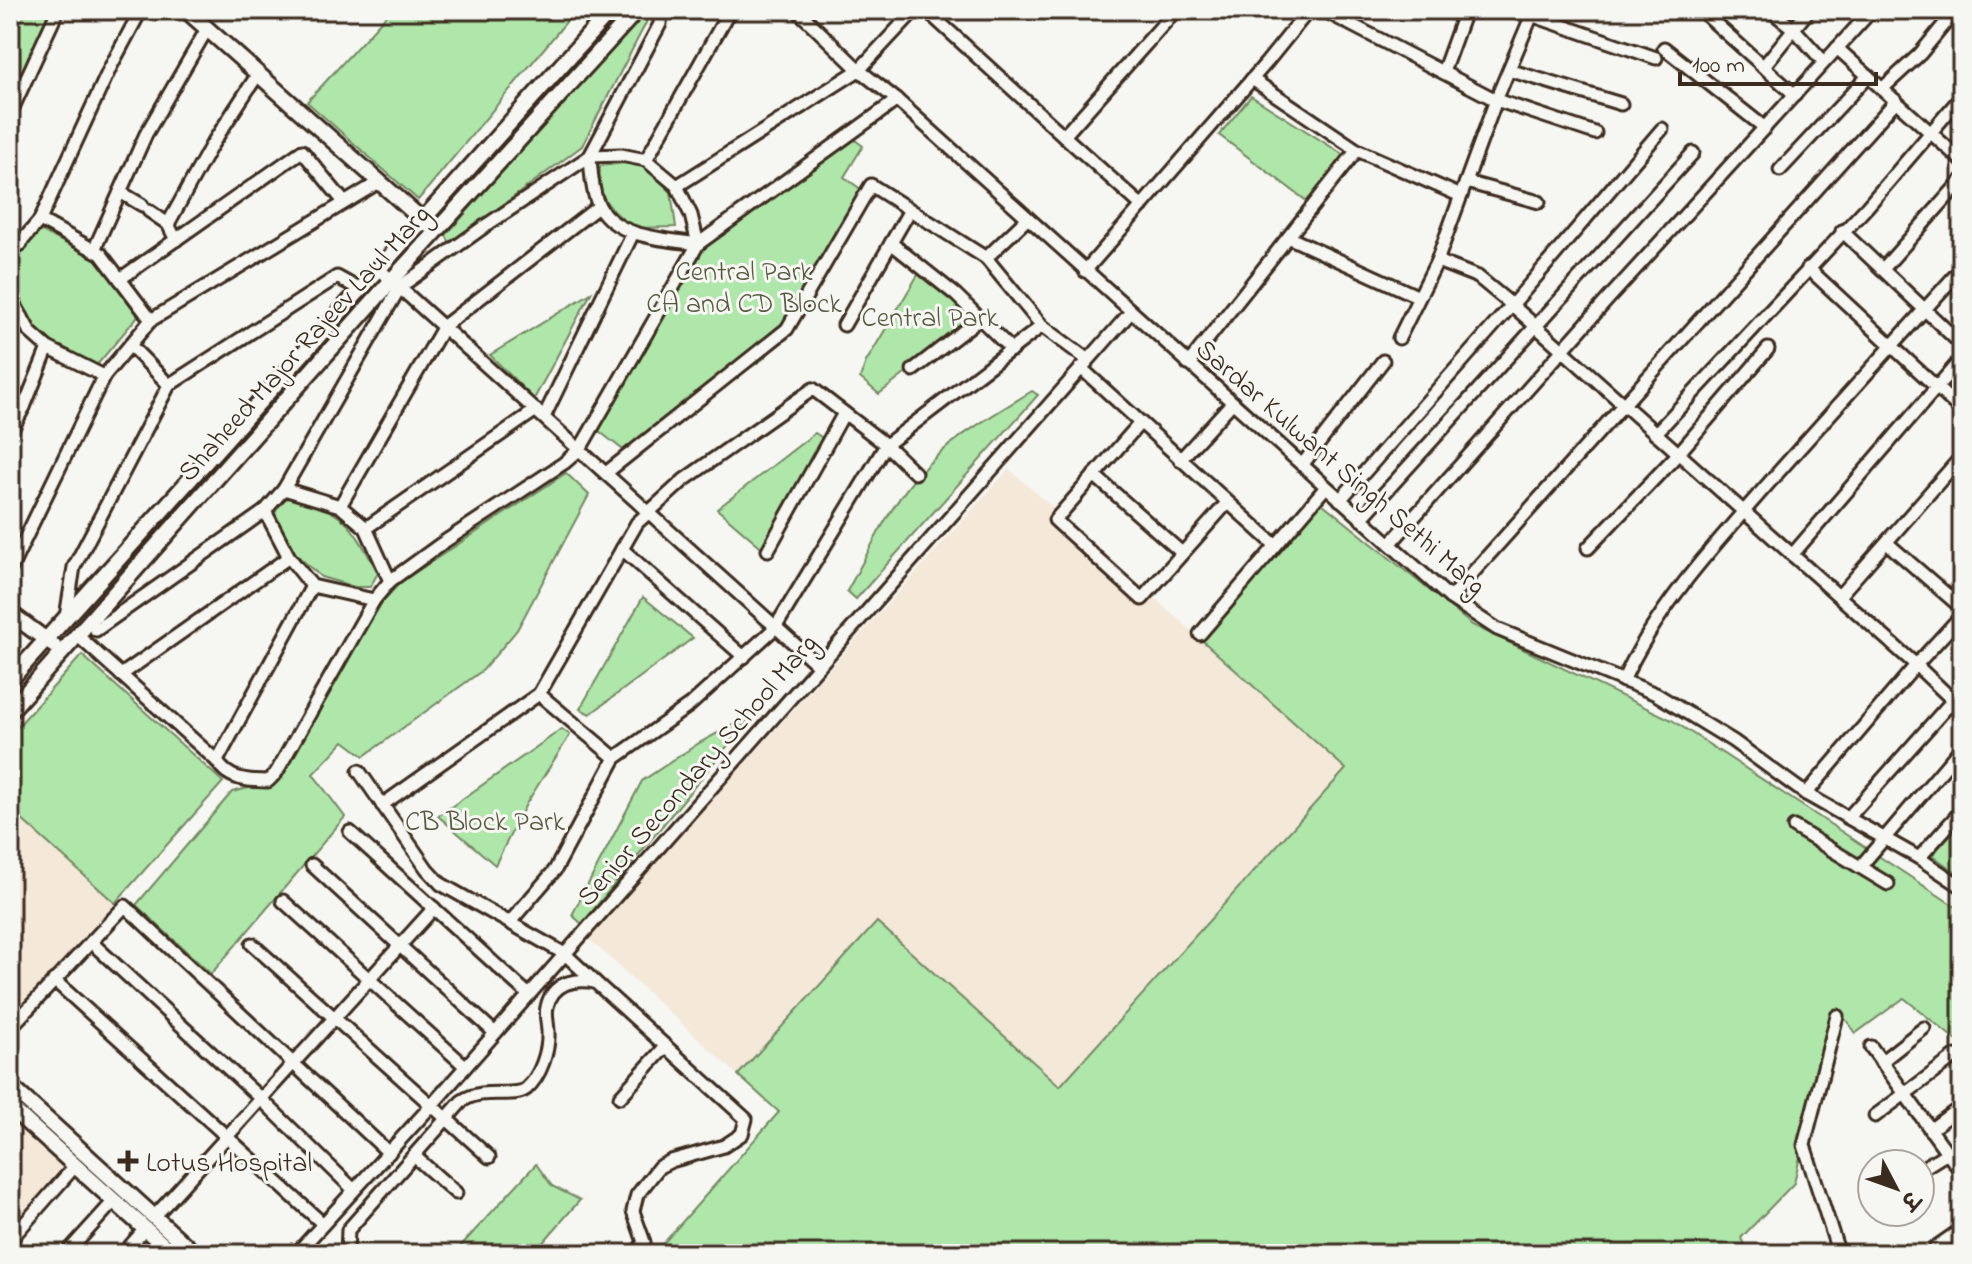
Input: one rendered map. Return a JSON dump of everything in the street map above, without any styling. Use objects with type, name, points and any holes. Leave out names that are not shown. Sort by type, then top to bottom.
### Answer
[{"type":"street","points":[[10,114],[58,10]]},
{"type":"street","points":[[10,255],[40,220],[110,68],[141,10]]},
{"type":"street","points":[[186,10],[435,232]]},
{"type":"street","name":"Shaheed Major Rajeev Laul Marg","points":[[10,680],[611,10]]},
{"type":"street","name":"Shaheed Major Rajeev Laul Marg","points":[[10,711],[396,283],[435,232],[637,10]]},
{"type":"street","points":[[96,630],[265,511],[284,489],[396,283],[590,156],[660,24],[661,10]]},
{"type":"street","points":[[646,160],[730,10]]},
{"type":"street","name":"Sardar Kulwant Singh Sethi Marg","points":[[797,10],[859,70],[897,100],[1450,598],[1497,629],[1656,694],[1733,741],[1806,794],[1919,858],[1962,887]]},
{"type":"street","points":[[677,186],[859,70],[915,10]]},
{"type":"street","points":[[926,10],[1142,206]]},
{"type":"street","points":[[1064,136],[1176,10]]},
{"type":"street","points":[[1085,271],[1309,10]]},
{"type":"street","points":[[1323,10],[1496,100],[1595,133]]},
{"type":"street","points":[[1443,72],[1463,17],[1447,10]]},
{"type":"street","points":[[1770,10],[1795,30],[1824,62]]},
{"type":"street","points":[[1763,67],[1809,10]]},
{"type":"street","points":[[1390,544],[1872,10]]},
{"type":"street","points":[[1882,89],[1920,54],[1956,10]]},
{"type":"street","points":[[1399,338],[1437,261],[1496,100],[1532,13],[1656,58]]},
{"type":"street","points":[[1706,15],[1795,95]]},
{"type":"street","points":[[94,250],[146,134],[207,29]]},
{"type":"street","points":[[1664,48],[1765,128]]},
{"type":"street","points":[[1837,48],[1962,161]]},
{"type":"street","points":[[1509,70],[1621,104]]},
{"type":"street","points":[[168,224],[211,146],[258,74]]},
{"type":"street","points":[[1780,170],[1868,76]]},
{"type":"street","points":[[1252,79],[1357,150],[1461,196]]},
{"type":"street","points":[[1655,434],[1867,207],[1962,96]]},
{"type":"street","points":[[78,636],[217,761],[227,774],[251,781],[268,781],[276,773],[374,600],[390,581],[580,449],[698,244],[897,100]]},
{"type":"street","points":[[1450,598],[1896,101]]},
{"type":"street","points":[[1340,500],[1662,129]]},
{"type":"street","points":[[1188,364],[1357,150]]},
{"type":"street","points":[[120,279],[302,151],[344,202]]},
{"type":"street","points":[[1361,519],[1693,153]]},
{"type":"street","points":[[590,156],[621,155],[646,160],[677,186],[691,215],[698,244]]},
{"type":"street","points":[[590,156],[599,206],[614,222],[633,233],[698,244]]},
{"type":"street","points":[[1883,269],[1962,180]]},
{"type":"street","points":[[10,570],[104,376],[151,320],[379,182]]},
{"type":"street","points":[[1466,182],[1539,202]]},
{"type":"street","points":[[606,473],[787,329],[871,185],[986,258],[1042,326],[1084,364],[1140,423],[1275,545]]},
{"type":"street","points":[[120,192],[168,224],[176,240]]},
{"type":"street","points":[[340,506],[444,326],[599,206]]},
{"type":"street","points":[[844,325],[910,210]]},
{"type":"street","points":[[986,258],[1027,219]]},
{"type":"street","points":[[40,220],[101,254],[151,320]]},
{"type":"street","points":[[1842,231],[1962,345]]},
{"type":"street","points":[[366,528],[540,413],[633,233]]},
{"type":"street","points":[[10,235],[21,244]]},
{"type":"street","points":[[1290,238],[1419,297]]},
{"type":"street","points":[[891,243],[956,295],[1012,350]]},
{"type":"street","points":[[1437,261],[1478,277],[1512,305],[1958,704]]},
{"type":"street","points":[[1808,268],[1962,411]]},
{"type":"street","points":[[1623,681],[1639,646],[1658,617],[1743,512],[1962,268]]},
{"type":"street","points":[[379,269],[819,666]]},
{"type":"street","points":[[66,618],[74,567],[169,385],[337,277],[361,290]]},
{"type":"street","points":[[10,296],[30,332],[48,348],[104,376]]},
{"type":"street","name":"Senior Secondary School Marg","points":[[296,1254],[431,1106],[1130,313]]},
{"type":"street","points":[[10,326],[22,317]]},
{"type":"street","points":[[913,370],[979,319]]},
{"type":"street","points":[[510,922],[555,870],[615,758],[690,705],[775,628],[886,445],[1042,326]]},
{"type":"street","points":[[130,345],[169,385]]},
{"type":"street","points":[[10,433],[48,348]]},
{"type":"street","points":[[1588,548],[1678,454],[1768,349]]},
{"type":"street","points":[[1792,555],[1962,358]]},
{"type":"street","points":[[1302,465],[1383,361]]},
{"type":"street","points":[[382,805],[539,694],[637,523],[684,480],[813,389],[886,445],[915,473]]},
{"type":"street","points":[[10,394],[24,407]]},
{"type":"street","points":[[1180,460],[1232,403]]},
{"type":"street","points":[[768,550],[844,413]]},
{"type":"street","points":[[1140,423],[1055,520],[1142,599],[1227,503]]},
{"type":"street","points":[[1839,596],[1962,456]]},
{"type":"street","points":[[1094,475],[1182,553]]},
{"type":"street","points":[[1200,634],[1326,487]]},
{"type":"street","points":[[284,489],[340,506],[366,528],[390,581]]},
{"type":"street","points":[[265,511],[289,557],[312,586],[374,600]]},
{"type":"street","points":[[1887,543],[1962,608]]},
{"type":"street","points":[[622,549],[744,657]]},
{"type":"street","points":[[121,675],[289,557]]},
{"type":"street","points":[[217,761],[312,586]]},
{"type":"street","points":[[10,613],[63,653]]},
{"type":"street","points":[[1806,794],[1962,615]]},
{"type":"street","points":[[1848,818],[1958,704],[1962,690]]},
{"type":"street","points":[[539,694],[615,758]]},
{"type":"street","points":[[1860,867],[1962,747]]},
{"type":"street","points":[[359,771],[427,869],[441,884],[565,954],[746,1119],[742,1134],[724,1146],[659,1167],[637,1195],[633,1211],[644,1242],[636,1254]]},
{"type":"street","points":[[1919,858],[1962,810]]},
{"type":"street","points":[[1794,827],[1888,884]]},
{"type":"street","points":[[350,832],[529,995]]},
{"type":"street","points":[[312,865],[495,1033]]},
{"type":"street","points":[[283,901],[465,1066]]},
{"type":"street","points":[[10,1028],[125,906],[389,1153]]},
{"type":"street","points":[[123,1254],[434,908]]},
{"type":"street","points":[[91,942],[261,1099],[354,1190]]},
{"type":"street","points":[[252,944],[489,1157]]},
{"type":"street","points":[[347,1254],[348,1230],[462,1101],[473,1094],[516,1094],[526,1089],[549,1043],[547,1007],[559,987],[578,978],[595,982]]},
{"type":"street","points":[[54,980],[322,1223]]},
{"type":"street","points":[[1837,1016],[1804,1145],[1839,1254]]},
{"type":"street","points":[[1881,1062],[1924,1028]]},
{"type":"street","points":[[620,1097],[666,1046]]},
{"type":"street","points":[[1871,1047],[1961,1171]]},
{"type":"street","points":[[1875,1116],[1956,1056]]},
{"type":"street","points":[[10,1086],[150,1223],[173,1254]]},
{"type":"street","points":[[1930,1130],[1962,1106]]},
{"type":"street","points":[[10,1107],[114,1201],[195,1254]]},
{"type":"street","points":[[1936,1160],[1947,1153]]},
{"type":"street","points":[[414,1156],[456,1193]]},
{"type":"street","points":[[10,1240],[75,1166]]},
{"type":"street","points":[[66,1254],[114,1201]]},
{"type":"street","points":[[1936,1247],[1962,1229]]},
{"type":"shaded area","points":[[1009,469],[1346,768],[1060,1086],[878,922],[738,1075],[588,938]]},
{"type":"shaded area","points":[[10,809],[115,903],[10,1019]]},
{"type":"shaded area","points":[[10,1115],[70,1170],[10,1236]]},
{"type":"green space","points":[[10,10],[51,10],[10,101]]},
{"type":"green space","points":[[391,10],[576,10],[418,200],[307,102]]},
{"type":"green space","points":[[646,10],[646,23],[582,146],[450,244],[446,235]]},
{"type":"green space","points":[[1251,96],[1344,155],[1308,202],[1219,135]]},
{"type":"green space","name":"Central Park CA and CD Block","points":[[851,137],[863,146],[844,177],[865,192],[791,330],[763,359],[627,453],[595,428],[697,242]]},
{"type":"green space","points":[[625,163],[643,165],[671,192],[676,227],[633,228],[606,202],[601,187],[600,166]]},
{"type":"green space","points":[[40,230],[98,260],[138,316],[97,365],[45,337],[29,319],[14,291],[10,264]]},
{"type":"green space","name":"Central Park","points":[[919,273],[939,282],[976,319],[879,394],[860,378],[866,362]]},
{"type":"green space","points":[[591,293],[534,399],[490,355]]},
{"type":"green space","points":[[1032,391],[1038,395],[856,599],[847,591],[888,516],[918,475],[957,439]]},
{"type":"green space","points":[[815,433],[824,439],[816,471],[803,499],[767,552],[717,509]]},
{"type":"green space","points":[[566,473],[589,495],[517,630],[483,670],[364,756],[344,741],[313,774],[345,817],[211,974],[136,905],[232,792],[278,781],[281,769],[383,601],[401,582]]},
{"type":"green space","points":[[295,497],[338,516],[355,533],[378,573],[370,587],[355,587],[321,577],[278,538],[274,518],[279,500]]},
{"type":"green space","points":[[1317,499],[1472,625],[1672,720],[1962,911],[1962,1045],[1904,998],[1856,1033],[1842,1015],[1826,1042],[1794,1183],[1741,1238],[1748,1254],[654,1254],[779,1112],[738,1075],[877,922],[1060,1086],[1346,769],[1196,635]]},
{"type":"green space","points":[[643,597],[693,638],[590,714],[580,709]]},
{"type":"green space","points":[[82,655],[223,782],[115,903],[10,809],[10,735]]},
{"type":"green space","points":[[751,715],[582,924],[572,915],[642,781],[699,743]]},
{"type":"green space","name":"CB Block Park","points":[[562,729],[570,735],[526,804],[495,865],[438,816]]},
{"type":"green space","points":[[1962,822],[1962,877],[1932,855]]},
{"type":"green space","points":[[536,1164],[552,1186],[580,1200],[533,1254],[462,1254],[457,1250]]},
{"type":"place","name":"Lotus Hospital","points":[[128,1161]]}]
